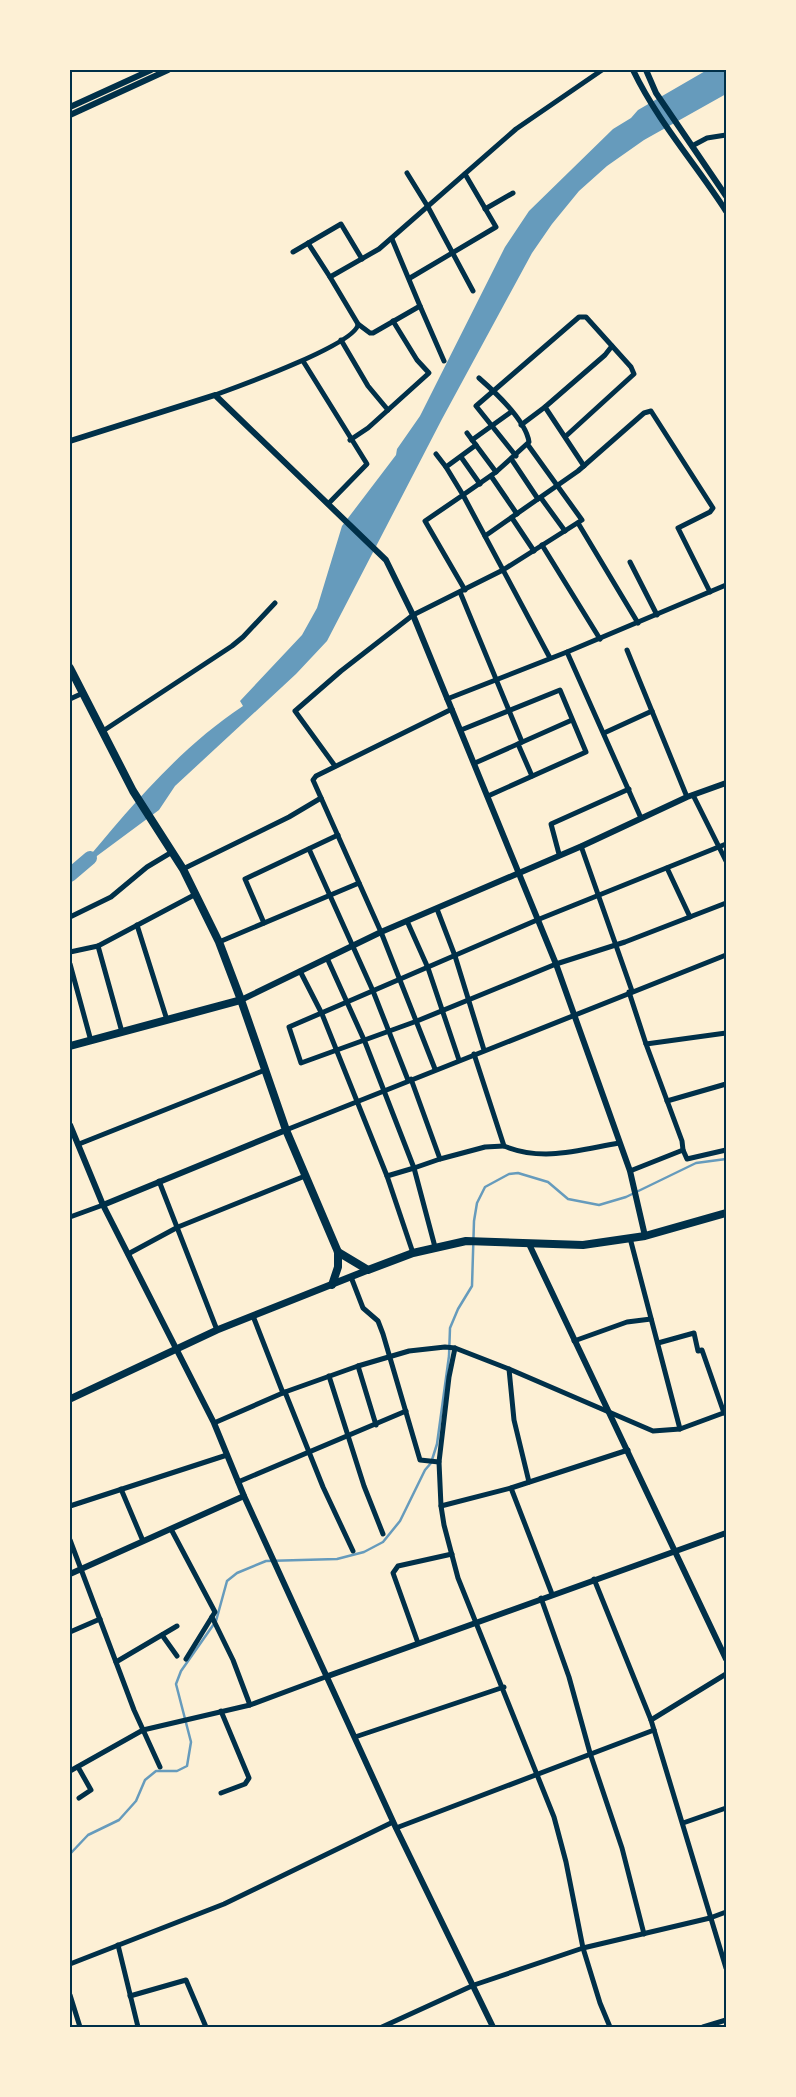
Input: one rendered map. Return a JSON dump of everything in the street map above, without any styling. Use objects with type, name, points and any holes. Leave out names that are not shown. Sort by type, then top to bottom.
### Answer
[{"type":"highway","points":[[70,668],[133,791],[183,869],[219,942],[242,1000],[264,1070],[286,1130],[338,1252],[338,1268],[332,1285]]},
{"type":"highway","points":[[70,1046],[242,1000]]},
{"type":"highway","points":[[338,1252],[368,1270],[434,1246],[480,1240],[529,1244],[583,1245],[645,1236],[726,1213]]},
{"type":"main road","points":[[70,1399],[177,1351],[217,1330],[368,1270]]},
{"type":"street","points":[[70,107],[151,70]]},
{"type":"street","points":[[70,115],[168,70]]},
{"type":"street","points":[[330,277],[392,239],[516,128],[602,70]]},
{"type":"street","points":[[633,70],[647,99],[726,211]]},
{"type":"street","points":[[646,70],[656,92],[726,196]]},
{"type":"street","points":[[692,146],[707,138],[726,135]]},
{"type":"street","points":[[407,174],[428,207],[473,292]]},
{"type":"street","points":[[410,278],[496,227],[465,174]]},
{"type":"street","points":[[485,209],[513,193]]},
{"type":"street","points":[[293,252],[342,224],[362,259]]},
{"type":"street","points":[[392,239],[444,361]]},
{"type":"street","points":[[308,243],[358,324],[370,333],[420,306]]},
{"type":"street","points":[[565,531],[540,499],[514,458],[476,406],[495,392],[579,317],[586,317],[634,371],[633,375],[566,436]]},
{"type":"street","points":[[350,440],[388,410],[429,373],[417,360],[393,321]]},
{"type":"street","points":[[70,441],[215,395],[303,361],[353,333],[358,324]]},
{"type":"street","points":[[341,340],[368,386],[388,410]]},
{"type":"street","points":[[521,425],[545,407],[605,355],[612,346]]},
{"type":"street","points":[[303,361],[366,464],[328,504]]},
{"type":"street","points":[[335,766],[294,711],[341,671],[413,616],[503,570],[582,520],[528,445],[528,437],[521,425],[495,392],[479,378]]},
{"type":"street","points":[[215,395],[383,555],[413,616],[556,964],[630,1171],[645,1236]]},
{"type":"street","points":[[545,407],[566,436],[584,466]]},
{"type":"street","points":[[485,536],[558,486],[584,466],[644,413],[651,411],[713,508],[710,512],[678,528],[710,592]]},
{"type":"street","points":[[472,440],[511,412]]},
{"type":"street","points":[[467,433],[496,472]]},
{"type":"street","points":[[446,467],[476,445]]},
{"type":"street","points":[[528,445],[491,476],[425,521],[463,591],[532,776]]},
{"type":"street","points":[[436,454],[446,467],[485,536],[550,658]]},
{"type":"street","points":[[460,457],[480,484]]},
{"type":"street","points":[[491,476],[534,551]]},
{"type":"street","points":[[578,522],[638,623]]},
{"type":"street","points":[[542,545],[600,638]]},
{"type":"street","points":[[630,562],[657,615]]},
{"type":"street","points":[[447,698],[567,652],[726,586]]},
{"type":"street","points":[[103,731],[232,646],[275,603]]},
{"type":"street","points":[[627,650],[690,796],[726,861]]},
{"type":"street","points":[[567,652],[641,818]]},
{"type":"street","points":[[460,730],[560,690],[586,752],[488,796]]},
{"type":"street","points":[[70,699],[83,693]]},
{"type":"street","points":[[435,1069],[381,932],[313,778],[452,709]]},
{"type":"street","points":[[604,733],[652,711]]},
{"type":"street","points":[[475,763],[572,720]]},
{"type":"street","points":[[242,1000],[352,945],[581,846],[690,796],[726,783]]},
{"type":"street","points":[[560,854],[551,827],[552,823],[629,789]]},
{"type":"street","points":[[183,869],[289,817],[321,798]]},
{"type":"street","points":[[264,923],[245,879],[338,835]]},
{"type":"street","points":[[726,844],[537,920],[288,1027],[301,1064],[365,1042],[556,964],[614,945],[726,903]]},
{"type":"street","points":[[581,846],[631,992],[646,1044],[682,1141],[687,1160],[726,1150]]},
{"type":"street","points":[[309,849],[373,991],[410,1079],[440,1159]]},
{"type":"street","points":[[70,917],[111,897],[147,867],[172,852]]},
{"type":"street","points":[[667,868],[690,917]]},
{"type":"street","points":[[219,942],[360,883]]},
{"type":"street","points":[[70,952],[98,946],[196,894]]},
{"type":"street","points":[[437,908],[470,999],[484,1050]]},
{"type":"street","points":[[407,921],[428,968],[459,1060]]},
{"type":"street","points":[[137,925],[167,1020]]},
{"type":"street","points":[[98,946],[122,1032]]},
{"type":"street","points":[[70,1217],[435,1069],[726,955]]},
{"type":"street","points":[[327,958],[365,1042],[414,1168],[434,1246]]},
{"type":"street","points":[[70,964],[72,982],[91,1041]]},
{"type":"street","points":[[300,971],[322,1014],[357,1101],[387,1176],[413,1253]]},
{"type":"street","points":[[646,1044],[726,1033]]},
{"type":"street","points":[[474,1054],[504,1146]]},
{"type":"street","points":[[79,1144],[264,1070]]},
{"type":"street","points":[[667,1101],[726,1084]]},
{"type":"street","points":[[70,1125],[103,1205],[214,1423],[244,1496],[328,1676],[394,1825],[493,2027]]},
{"type":"street","points":[[387,1176],[486,1147],[504,1146],[521,1153],[542,1156],[620,1143]]},
{"type":"street","points":[[630,1171],[683,1150]]},
{"type":"street","points":[[128,1254],[178,1227],[305,1176]]},
{"type":"street","points":[[159,1182],[217,1330]]},
{"type":"street","points":[[630,1238],[680,1429]]},
{"type":"street","points":[[529,1244],[726,1659]]},
{"type":"street","points":[[351,1277],[363,1308],[378,1321],[421,1461],[434,1462]]},
{"type":"street","points":[[253,1316],[284,1393],[353,1551]]},
{"type":"street","points":[[574,1341],[627,1322],[651,1319]]},
{"type":"street","points":[[214,1423],[284,1393],[358,1366],[389,1356],[445,1347],[454,1348],[509,1369],[653,1430],[680,1429],[725,1412],[702,1350],[698,1351],[694,1333],[658,1343]]},
{"type":"street","points":[[454,1348],[434,1462],[441,1506],[452,1554],[458,1578],[504,1687],[554,1817],[566,1862],[583,1948],[600,2003],[610,2027]]},
{"type":"street","points":[[358,1366],[376,1425]]},
{"type":"street","points":[[509,1369],[513,1413],[529,1482]]},
{"type":"street","points":[[329,1376],[348,1437],[383,1534]]},
{"type":"street","points":[[238,1482],[406,1411]]},
{"type":"street","points":[[441,1506],[511,1488],[628,1450]]},
{"type":"street","points":[[70,1506],[227,1455]]},
{"type":"street","points":[[511,1488],[552,1594]]},
{"type":"street","points":[[121,1489],[143,1541]]},
{"type":"street","points":[[70,1574],[244,1496]]},
{"type":"street","points":[[171,1529],[215,1612],[186,1658]]},
{"type":"street","points":[[70,1771],[144,1730],[250,1705],[477,1621],[726,1533]]},
{"type":"street","points":[[70,1540],[116,1662],[160,1767]]},
{"type":"street","points":[[418,1643],[393,1573],[398,1566],[452,1554]]},
{"type":"street","points":[[594,1579],[651,1720],[726,1968]]},
{"type":"street","points":[[541,1598],[569,1677],[590,1753],[622,1848],[644,1934]]},
{"type":"street","points":[[212,1617],[233,1660],[250,1705]]},
{"type":"street","points":[[70,1632],[100,1619]]},
{"type":"street","points":[[116,1662],[177,1626]]},
{"type":"street","points":[[162,1635],[177,1656]]},
{"type":"street","points":[[651,1720],[726,1674]]},
{"type":"street","points":[[354,1737],[504,1687]]},
{"type":"street","points":[[221,1711],[249,1778],[245,1784],[222,1793]]},
{"type":"street","points":[[70,1964],[224,1904],[394,1825],[539,1775],[590,1753],[654,1730]]},
{"type":"street","points":[[78,1767],[91,1790],[79,1798]]},
{"type":"street","points":[[683,1823],[726,1808]]},
{"type":"street","points":[[382,2027],[474,1985],[583,1948],[710,1918],[726,1912]]},
{"type":"street","points":[[118,1945],[138,2027]]},
{"type":"street","points":[[130,1996],[186,1980],[189,1982],[206,2027]]},
{"type":"street","points":[[70,1995],[80,2027]]},
{"type":"street","points":[[703,2027],[726,2020]]},
{"type":"water","points":[[707,70],[726,70],[726,94],[644,140],[607,166],[579,191],[552,224],[532,253],[442,419],[327,641],[296,674],[175,786],[159,810],[78,870],[135,803],[175,761],[219,723],[243,706],[240,701],[302,635],[317,608],[342,526],[396,455],[397,449],[420,416],[505,247],[529,211],[613,129],[631,118],[638,110]]},
{"type":"waterway","points":[[70,875],[90,858]]},
{"type":"waterway","points":[[70,1854],[88,1835],[119,1820],[136,1801],[145,1780],[156,1771],[177,1771],[187,1766],[191,1742],[176,1684],[181,1671],[216,1621],[227,1581],[237,1573],[266,1561],[337,1559],[364,1552],[383,1542],[400,1521],[425,1470],[431,1463],[437,1444],[449,1356],[450,1328],[458,1309],[472,1286],[474,1221],[477,1203],[485,1187],[509,1174],[518,1173],[548,1182],[568,1199],[599,1205],[626,1197],[696,1163],[726,1159]]}]
